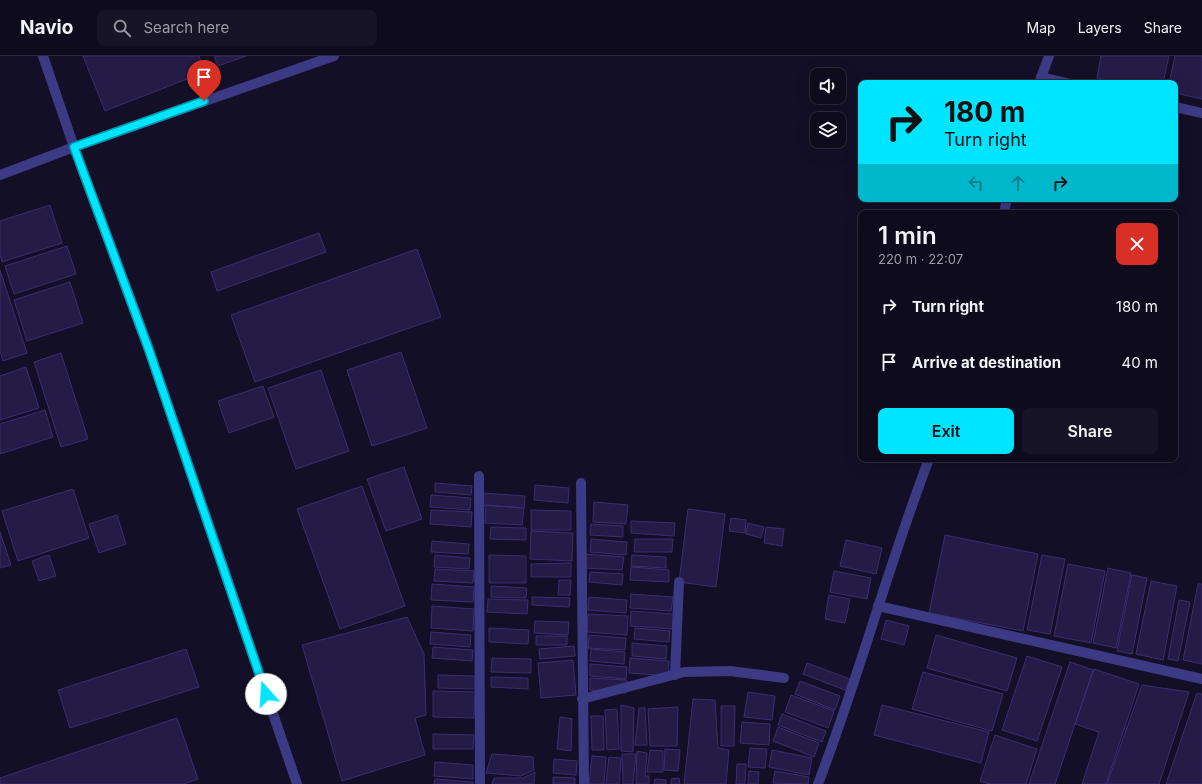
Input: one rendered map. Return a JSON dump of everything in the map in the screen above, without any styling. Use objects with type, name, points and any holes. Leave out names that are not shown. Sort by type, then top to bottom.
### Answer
[{"type":"street","points":[[43,56],[74,147],[149,350],[297,784]]},
{"type":"street","points":[[0,175],[74,147],[334,56]]},
{"type":"street","points":[[1040,80],[1049,56]]},
{"type":"street","points":[[1178,108],[1202,113]]},
{"type":"street","points":[[818,784],[834,741],[899,540],[928,462]]},
{"type":"street","points":[[479,476],[480,784]]},
{"type":"street","points":[[580,483],[584,784]]},
{"type":"street","points":[[675,674],[679,582]]},
{"type":"street","points":[[878,606],[1202,679]]},
{"type":"street","points":[[582,699],[684,672],[730,671],[784,678]]},
{"type":"building","points":[[83,56],[199,56],[205,72],[105,111]]},
{"type":"building","points":[[214,56],[246,56],[218,66]]},
{"type":"building","points":[[1101,56],[1169,56],[1164,80],[1108,80],[1097,78]]},
{"type":"building","points":[[1175,56],[1202,56],[1202,99],[1178,94],[1178,80],[1170,80]]},
{"type":"building","points":[[50,205],[62,243],[2,262],[0,254],[0,221]]},
{"type":"building","points":[[319,233],[326,252],[217,291],[211,272]]},
{"type":"building","points":[[67,246],[76,274],[14,294],[5,266]]},
{"type":"building","points":[[417,249],[441,317],[255,382],[231,315]]},
{"type":"building","points":[[0,270],[27,353],[3,361],[0,351]]},
{"type":"building","points":[[70,282],[83,323],[27,341],[14,300]]},
{"type":"building","points":[[401,352],[427,428],[372,446],[347,370]]},
{"type":"building","points":[[61,353],[88,439],[61,447],[34,362]]},
{"type":"building","points":[[26,367],[39,408],[0,420],[0,376]]},
{"type":"building","points":[[321,370],[349,451],[296,469],[268,388]]},
{"type":"building","points":[[263,386],[274,417],[229,433],[218,401]]},
{"type":"building","points":[[45,410],[53,437],[0,454],[0,424]]},
{"type":"building","points":[[404,467],[422,519],[386,531],[367,479]]},
{"type":"building","points":[[435,483],[472,486],[471,495],[435,492]]},
{"type":"building","points":[[535,485],[569,488],[568,503],[534,500]]},
{"type":"building","points":[[362,486],[405,606],[340,629],[297,509]]},
{"type":"building","points":[[73,489],[89,538],[18,561],[2,511]]},
{"type":"building","points":[[482,493],[525,496],[524,508],[481,505]]},
{"type":"building","points":[[431,495],[471,498],[470,510],[430,507]]},
{"type":"building","points":[[594,502],[628,505],[626,524],[593,522]]},
{"type":"building","points":[[486,505],[524,508],[522,525],[485,523]]},
{"type":"building","points":[[688,509],[725,514],[716,587],[679,582]]},
{"type":"building","points":[[431,510],[472,512],[471,527],[430,524]]},
{"type":"building","points":[[531,510],[571,511],[571,530],[531,530]]},
{"type":"building","points":[[117,515],[126,544],[99,553],[89,524]]},
{"type":"building","points":[[731,518],[746,520],[745,533],[729,531]]},
{"type":"building","points":[[631,521],[675,523],[674,536],[631,533]]},
{"type":"building","points":[[748,523],[764,527],[761,538],[746,534]]},
{"type":"building","points":[[591,524],[623,526],[623,537],[590,535]]},
{"type":"building","points":[[491,527],[526,528],[526,540],[490,539]]},
{"type":"building","points":[[766,527],[784,529],[782,546],[764,543]]},
{"type":"building","points":[[531,531],[573,533],[572,561],[530,559]]},
{"type":"building","points":[[0,532],[11,565],[0,568]]},
{"type":"building","points":[[945,535],[1038,554],[1023,631],[929,613]]},
{"type":"building","points":[[591,539],[627,542],[626,555],[590,552]]},
{"type":"building","points":[[635,539],[673,539],[672,552],[634,552]]},
{"type":"building","points":[[846,540],[882,548],[876,574],[840,566]]},
{"type":"building","points":[[432,541],[469,544],[468,554],[431,552]]},
{"type":"building","points":[[585,554],[624,557],[622,570],[584,568]]},
{"type":"building","points":[[49,555],[56,576],[39,581],[32,561]]},
{"type":"building","points":[[435,555],[470,558],[469,569],[434,567]]},
{"type":"building","points":[[489,555],[526,556],[526,583],[489,583]]},
{"type":"building","points":[[632,555],[666,557],[666,568],[631,566]]},
{"type":"building","points":[[1042,555],[1065,559],[1050,634],[1027,630]]},
{"type":"building","points":[[571,563],[571,577],[531,577],[531,564]]},
{"type":"building","points":[[1068,564],[1105,571],[1091,643],[1054,636]]},
{"type":"building","points":[[631,567],[669,570],[669,582],[630,580]]},
{"type":"building","points":[[1108,568],[1131,573],[1116,648],[1093,643]]},
{"type":"building","points":[[435,569],[474,571],[473,583],[434,581]]},
{"type":"building","points":[[834,571],[871,578],[867,599],[830,592]]},
{"type":"building","points":[[590,572],[623,574],[622,585],[589,582]]},
{"type":"building","points":[[1132,575],[1147,578],[1132,654],[1117,651]]},
{"type":"building","points":[[559,580],[571,580],[570,595],[558,595]]},
{"type":"building","points":[[1151,581],[1177,586],[1163,660],[1136,654]]},
{"type":"building","points":[[432,584],[474,587],[473,602],[431,600]]},
{"type":"building","points":[[1198,584],[1202,584],[1202,664],[1183,660]]},
{"type":"building","points":[[491,586],[527,588],[526,598],[491,597]]},
{"type":"building","points":[[631,594],[673,597],[671,611],[630,608]]},
{"type":"building","points":[[829,595],[850,599],[845,623],[825,619]]},
{"type":"building","points":[[532,597],[570,598],[569,607],[532,605]]},
{"type":"building","points":[[589,597],[627,600],[626,613],[588,610]]},
{"type":"building","points":[[488,599],[528,600],[527,614],[487,612]]},
{"type":"building","points":[[1179,600],[1190,602],[1178,661],[1168,659]]},
{"type":"building","points":[[432,606],[474,609],[473,631],[431,628]]},
{"type":"building","points":[[631,611],[674,614],[673,629],[630,626]]},
{"type":"building","points":[[588,614],[628,616],[627,635],[587,632]]},
{"type":"building","points":[[407,617],[424,654],[426,715],[415,718],[425,755],[342,781],[302,645]]},
{"type":"building","points":[[886,620],[909,626],[904,645],[881,639]]},
{"type":"building","points":[[535,621],[569,622],[568,635],[534,633]]},
{"type":"building","points":[[489,628],[529,630],[528,644],[489,642]]},
{"type":"building","points":[[635,628],[670,631],[669,642],[634,639]]},
{"type":"building","points":[[431,632],[471,635],[470,647],[430,644]]},
{"type":"building","points":[[589,635],[626,638],[625,650],[588,648]]},
{"type":"building","points":[[936,635],[1017,658],[1007,691],[927,668]]},
{"type":"building","points":[[536,636],[567,636],[567,645],[536,645]]},
{"type":"building","points":[[632,643],[667,646],[666,659],[632,656]]},
{"type":"building","points":[[574,646],[575,656],[540,659],[539,649]]},
{"type":"building","points":[[433,647],[473,650],[472,661],[432,658]]},
{"type":"building","points":[[186,649],[199,687],[70,728],[58,690]]},
{"type":"building","points":[[591,649],[625,652],[624,664],[590,661]]},
{"type":"building","points":[[1027,656],[1062,667],[1037,741],[1002,730]]},
{"type":"building","points":[[492,658],[531,659],[531,673],[491,672]]},
{"type":"building","points":[[630,658],[669,661],[668,676],[629,673]]},
{"type":"building","points":[[573,660],[576,695],[541,698],[538,663]]},
{"type":"building","points":[[1070,662],[1093,670],[1055,784],[1029,784]]},
{"type":"building","points":[[807,663],[850,679],[845,690],[803,674]]},
{"type":"building","points":[[590,664],[627,667],[626,679],[590,676]]},
{"type":"building","points":[[1094,669],[1139,684],[1106,784],[1082,784],[1099,732],[1075,724]]},
{"type":"building","points":[[923,672],[1003,694],[992,731],[912,709]]},
{"type":"building","points":[[438,675],[475,676],[475,689],[438,688]]},
{"type":"building","points":[[491,677],[528,678],[528,689],[491,687]]},
{"type":"building","points":[[590,678],[627,680],[626,693],[590,690]]},
{"type":"building","points":[[800,681],[840,696],[835,710],[795,694]]},
{"type":"building","points":[[1142,685],[1189,692],[1159,784],[1107,784]]},
{"type":"building","points":[[433,691],[475,692],[474,718],[433,717]]},
{"type":"building","points":[[748,692],[775,696],[772,720],[744,717]]},
{"type":"building","points":[[1197,693],[1202,694],[1202,784],[1166,784]]},
{"type":"building","points":[[791,695],[834,711],[828,728],[785,712]]},
{"type":"building","points":[[693,699],[715,700],[718,748],[729,750],[726,784],[684,784]]},
{"type":"building","points":[[621,705],[634,708],[633,752],[621,751]]},
{"type":"building","points":[[882,705],[989,732],[981,763],[874,735]]},
{"type":"building","points":[[721,706],[735,706],[734,746],[721,746]]},
{"type":"building","points":[[678,707],[677,746],[650,746],[648,709]]},
{"type":"building","points":[[639,708],[645,708],[647,745],[635,745]]},
{"type":"building","points":[[617,709],[619,749],[607,750],[605,710]]},
{"type":"building","points":[[782,714],[826,731],[822,742],[778,725]]},
{"type":"building","points":[[591,716],[603,716],[604,750],[592,750]]},
{"type":"building","points":[[560,717],[572,719],[571,751],[557,749]]},
{"type":"building","points":[[177,718],[198,779],[184,784],[0,784],[0,778]]},
{"type":"building","points":[[742,722],[770,724],[769,745],[740,743]]},
{"type":"building","points":[[778,727],[819,743],[814,757],[773,741]]},
{"type":"building","points":[[433,734],[474,735],[473,749],[433,749]]},
{"type":"building","points":[[995,735],[1037,749],[1026,784],[989,784],[980,781]]},
{"type":"building","points":[[750,748],[767,749],[765,768],[748,767]]},
{"type":"building","points":[[665,749],[680,750],[678,771],[664,770]]},
{"type":"building","points":[[650,750],[663,751],[663,772],[647,772]]},
{"type":"building","points":[[772,750],[812,758],[809,775],[769,767]]},
{"type":"building","points":[[637,751],[647,753],[645,776],[649,776],[649,784],[636,784]]},
{"type":"building","points":[[492,754],[533,757],[534,770],[521,776],[486,773]]},
{"type":"building","points":[[622,754],[636,754],[633,784],[623,784]]},
{"type":"building","points":[[592,756],[606,757],[604,784],[589,784]]},
{"type":"building","points":[[609,757],[621,758],[619,784],[606,784]]},
{"type":"building","points":[[554,759],[577,761],[576,775],[553,773]]},
{"type":"building","points":[[435,762],[473,765],[473,779],[434,776]]},
{"type":"building","points":[[737,764],[746,764],[745,784],[736,784]]},
{"type":"building","points":[[749,771],[759,772],[758,784],[748,784]]},
{"type":"building","points":[[775,771],[809,777],[808,784],[773,783]]},
{"type":"building","points":[[535,772],[534,784],[492,784],[494,778],[523,778]]},
{"type":"building","points":[[553,777],[575,778],[575,784],[553,784]]},
{"type":"building","points":[[679,778],[680,784],[671,784],[671,779]]},
{"type":"building","points":[[435,779],[473,782],[473,784],[434,784]]},
{"type":"building","points":[[655,779],[666,780],[666,784],[654,784]]},
{"type":"route","points":[[204,101],[74,147],[149,350],[266,694]]}]
